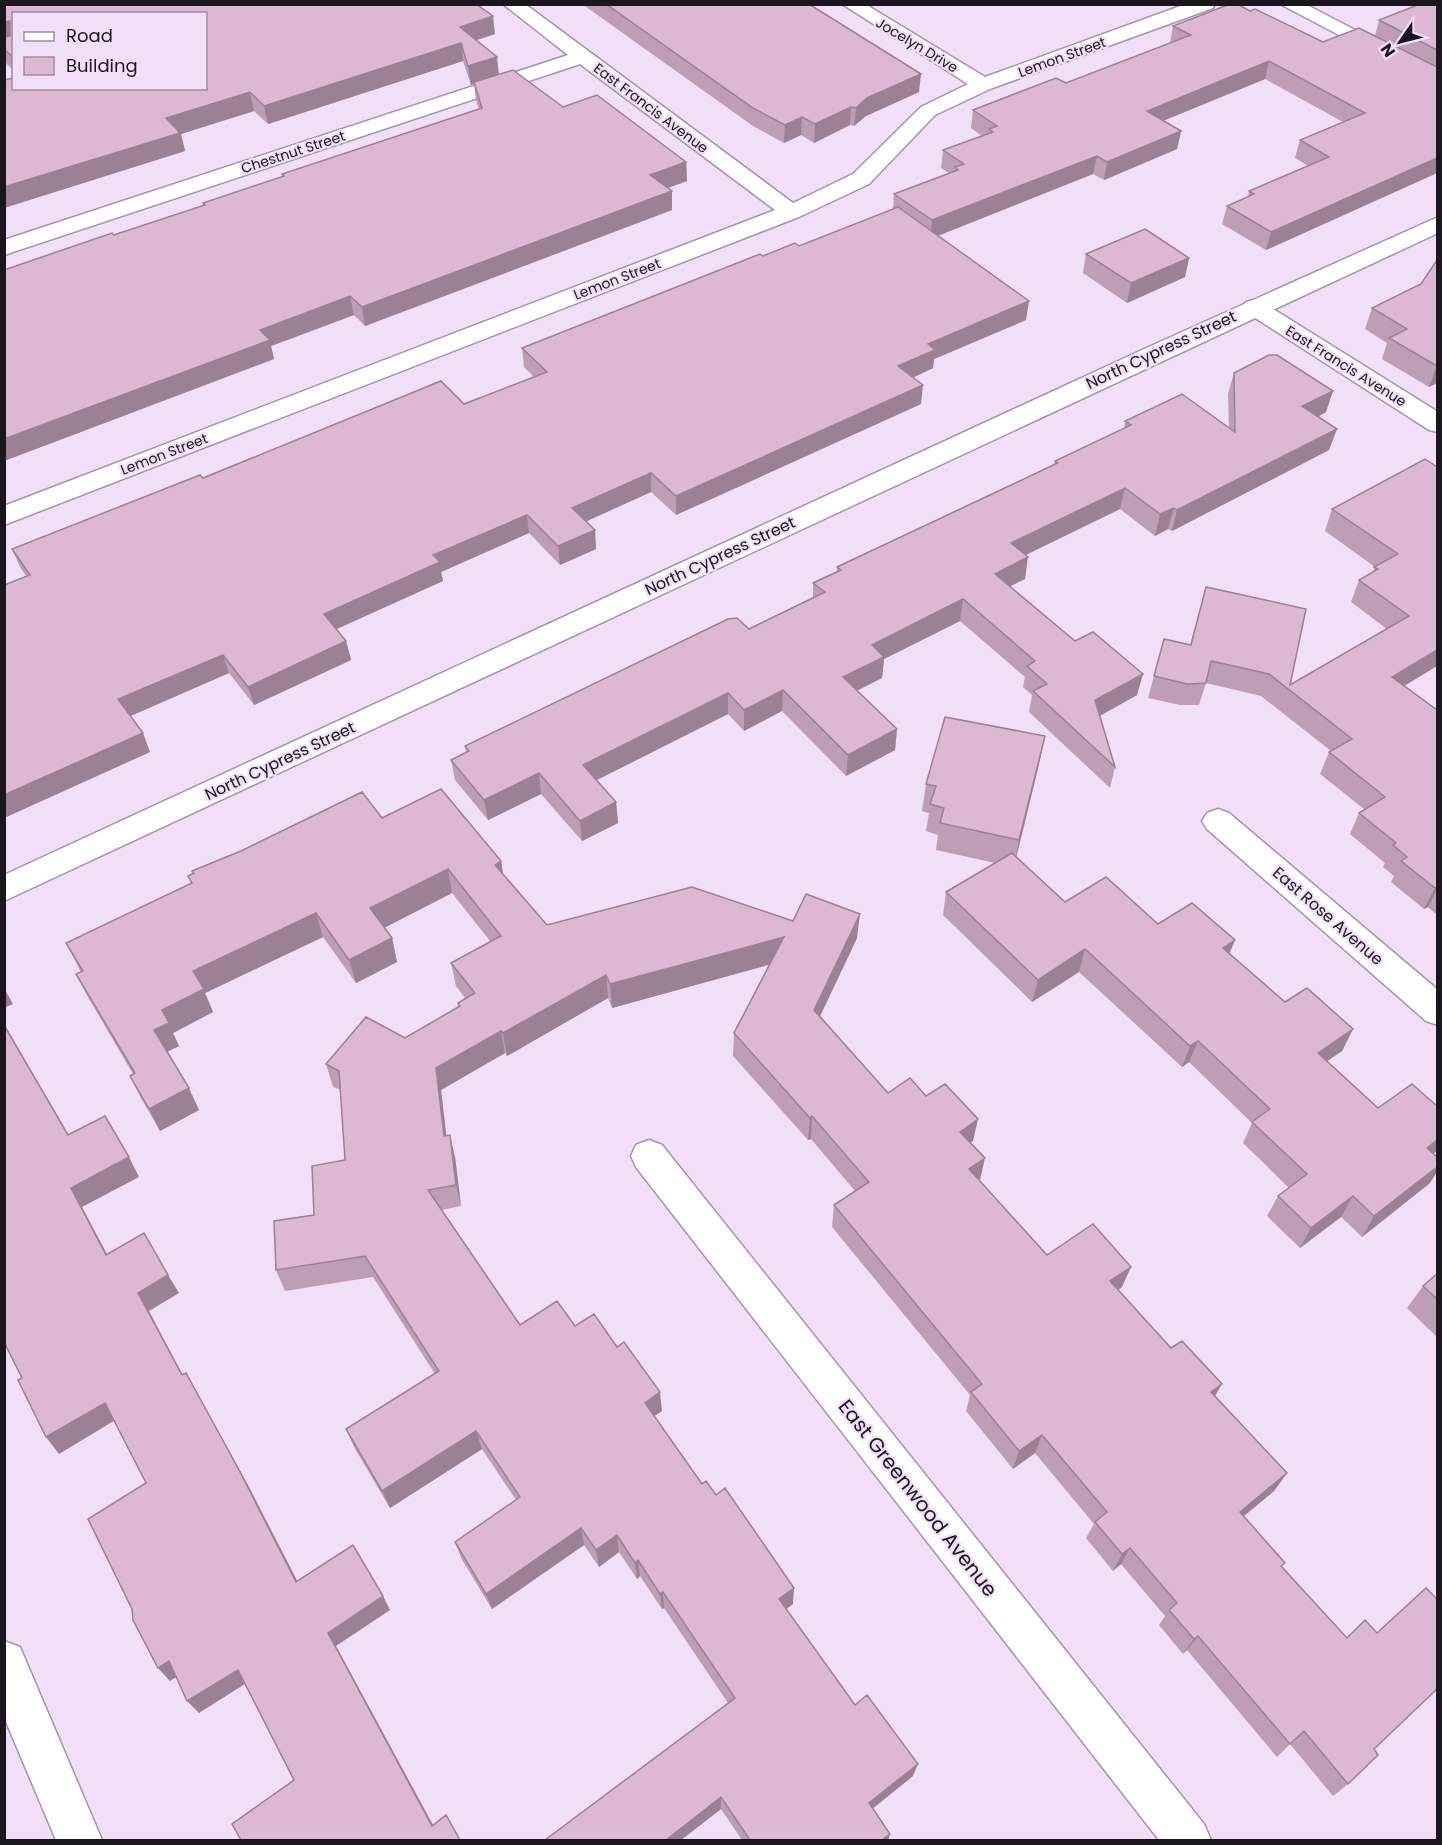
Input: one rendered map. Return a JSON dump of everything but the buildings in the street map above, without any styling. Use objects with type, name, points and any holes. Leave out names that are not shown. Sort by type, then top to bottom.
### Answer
[{"type":"street","name":"East Francis Avenue","points":[[512,4],[790,212]]},
{"type":"street","name":"Jocelyn Drive","points":[[851,4],[983,85]]},
{"type":"street","name":"Lemon Street","points":[[4,516],[790,212],[861,179],[928,111],[983,85],[1206,4]]},
{"type":"street","points":[[1289,4],[1437,81]]},
{"type":"street","name":"Chestnut Street","points":[[4,248],[582,57]]},
{"type":"street","name":"North Cypress Street","points":[[4,889],[1437,224]]},
{"type":"street","name":"East Francis Avenue","points":[[1254,307],[1437,424]]},
{"type":"street","name":"East Rose Avenue","points":[[1218,821],[1437,1011]]},
{"type":"street","name":"East Greenwood Avenue","points":[[649,1156],[1188,1840]]},
{"type":"street","points":[[4,1663],[79,1840]]}]
